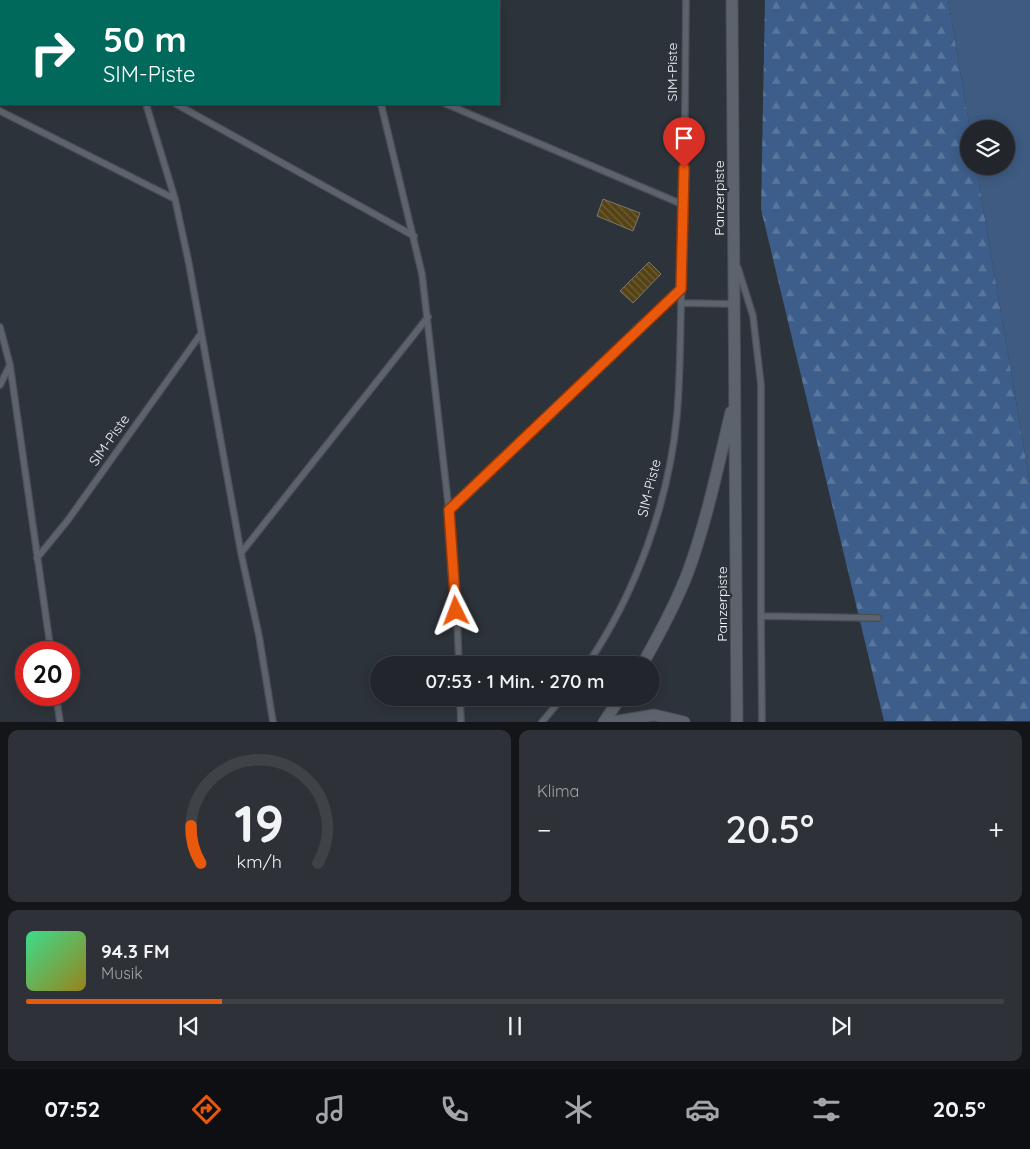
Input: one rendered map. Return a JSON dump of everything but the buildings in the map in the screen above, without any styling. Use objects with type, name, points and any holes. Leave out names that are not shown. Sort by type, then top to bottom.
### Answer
[{"type":"street","name":"Panzerpiste","points":[[732,0],[737,722]]},
{"type":"street","name":"Panzerpiste","points":[[647,656],[665,623],[688,572],[707,512],[735,396]]},
{"type":"street","points":[[604,722],[615,706]]},
{"type":"street","points":[[612,722],[654,714],[684,722]]},
{"type":"lane","name":"SIM-Piste","points":[[592,656],[612,622],[634,577],[652,531],[664,484],[676,416],[684,205],[686,0]]},
{"type":"lane","points":[[146,105],[176,199],[241,554],[260,636],[273,722]]},
{"type":"lane","points":[[178,105],[414,236]]},
{"type":"lane","points":[[381,105],[422,274],[449,510],[456,593],[459,656]]},
{"type":"lane","points":[[448,105],[684,205]]},
{"type":"lane","points":[[0,111],[176,199]]},
{"type":"lane","points":[[734,258],[753,316],[761,386],[762,722]]},
{"type":"lane","points":[[449,510],[681,289]]},
{"type":"lane","points":[[681,303],[735,304]]},
{"type":"lane","points":[[241,554],[428,317]]},
{"type":"lane","points":[[0,327],[10,365],[48,641]]},
{"type":"lane","name":"SIM-Piste","points":[[37,558],[68,520],[200,335]]},
{"type":"lane","points":[[0,385],[10,365]]},
{"type":"lane","points":[[761,616],[878,618]]},
{"type":"lane","points":[[58,706],[60,722]]},
{"type":"lane","points":[[460,706],[461,722]]},
{"type":"lane","points":[[542,722],[555,706]]},
{"type":"shaded area","points":[[948,0],[1030,0],[1030,484],[978,175],[1015,175],[1015,120],[968,120]]},
{"type":"green space","points":[[765,0],[948,0],[968,120],[960,120],[960,175],[978,175],[1030,484],[1030,721],[884,721],[761,209]]},
{"type":"route","points":[[456,611],[449,510],[681,289],[684,168]]}]
